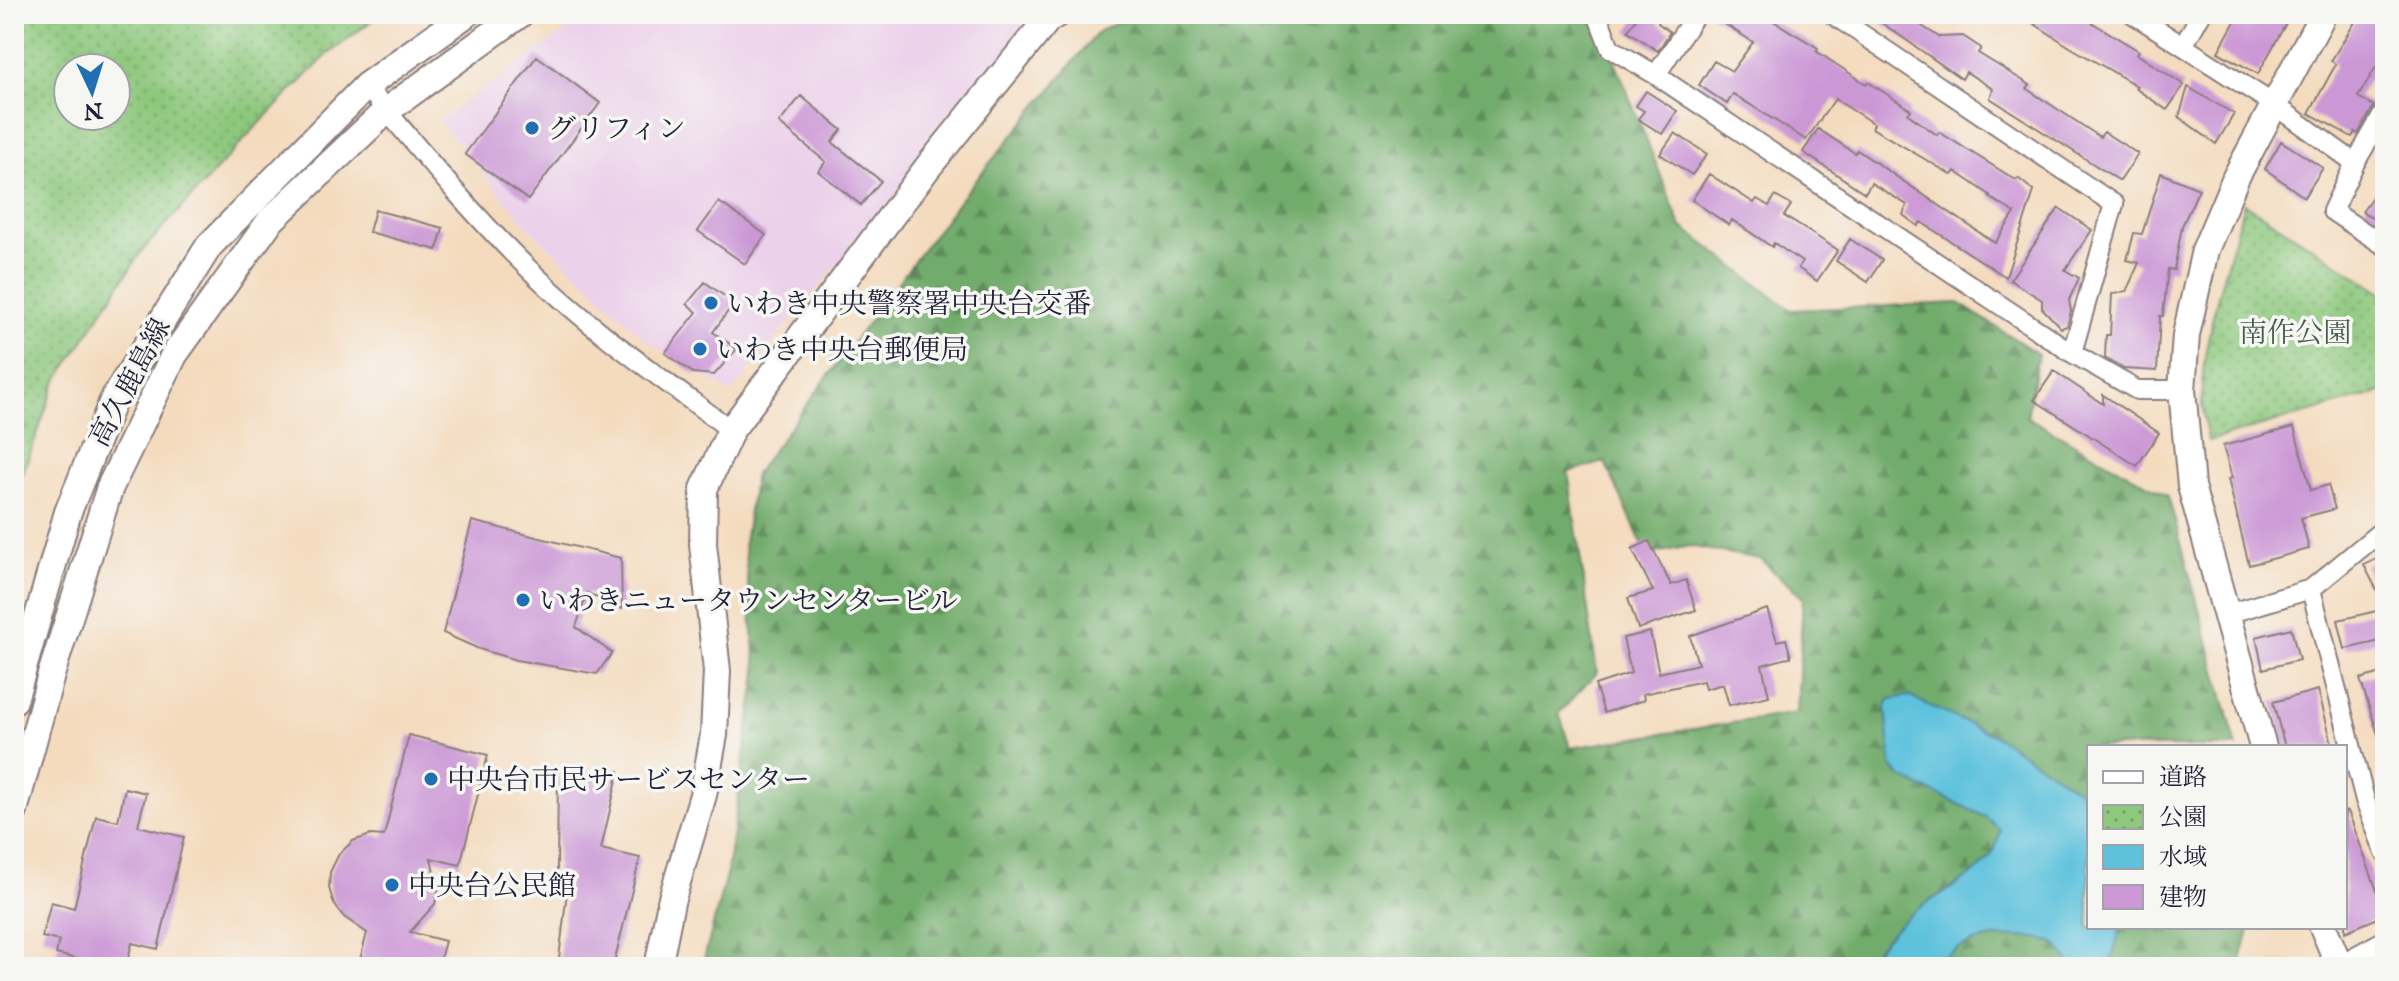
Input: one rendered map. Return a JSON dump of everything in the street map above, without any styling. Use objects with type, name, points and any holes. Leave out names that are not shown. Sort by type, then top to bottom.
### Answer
[{"type":"street","name":"高久鹿島線","points":[[14,700],[68,512],[114,398],[209,246],[366,86],[466,14]]},
{"type":"street","name":"高久鹿島線","points":[[14,811],[51,675],[110,487],[174,355],[270,221],[386,111],[520,14]]},
{"type":"street","points":[[658,967],[671,902],[703,795],[714,735],[717,671],[703,544],[704,489],[731,430],[928,167],[1048,19],[1057,14]]},
{"type":"street","points":[[1597,14],[1610,48],[1656,75],[2072,353],[2137,390],[2182,390]]},
{"type":"street","points":[[1656,75],[1696,14]]},
{"type":"street","points":[[1832,14],[2114,204],[2072,353]]},
{"type":"street","points":[[2133,14],[2275,105],[2355,163]]},
{"type":"street","points":[[2183,46],[2201,14]]},
{"type":"street","points":[[2262,745],[2191,486],[2182,390],[2186,335],[2205,250],[2236,177],[2323,14]]},
{"type":"street","points":[[366,86],[451,187],[535,276],[598,330],[731,430]]},
{"type":"street","points":[[2385,111],[2332,211],[2385,246]]},
{"type":"street","points":[[2227,614],[2311,589],[2385,528]]},
{"type":"street","points":[[2311,589],[2365,800],[2385,853]]},
{"type":"street","points":[[2324,929],[2338,966],[2385,940]]},
{"type":"shaded area","points":[[589,14],[1044,14],[731,393],[648,342],[527,226],[439,121]]},
{"type":"green space","points":[[14,14],[380,14],[327,55],[141,252],[55,384],[14,498]]},
{"type":"green space","points":[[1136,14],[1596,14],[1681,226],[1791,310],[1959,303],[2038,354],[2027,417],[2168,496],[2236,745],[2087,745],[2087,929],[2249,929],[2239,967],[702,967],[727,872],[757,673],[744,543],[755,474],[965,193],[1099,31]],"holes":[[[1605,462],[1647,555],[1689,546],[1760,559],[1803,598],[1797,713],[1570,748],[1559,713],[1597,673],[1568,472]]]},
{"type":"green space","name":"南作公園","points":[[2244,203],[2385,294],[2385,391],[2208,441],[2202,404],[2205,356],[2216,303]]},
{"type":"water","points":[[1909,696],[1999,738],[2087,796],[2087,929],[2120,929],[2111,961],[2102,967],[2073,967],[2054,943],[2039,938],[2010,937],[1985,939],[1962,946],[1931,967],[1861,967],[1910,915],[1980,868],[1997,845],[2000,830],[1986,817],[1902,778],[1891,766],[1886,705],[1890,699]]},
{"type":"building","points":[[1639,14],[1663,14],[1658,23],[1670,32],[1658,51],[1628,31]]},
{"type":"building","points":[[1709,14],[1762,14],[1818,48],[1816,51],[1866,84],[1868,82],[1911,110],[1908,114],[1937,135],[1939,132],[2016,180],[2018,178],[2034,191],[2006,277],[1921,222],[1918,226],[1903,215],[1907,205],[1871,183],[1865,193],[1803,152],[1818,129],[1855,153],[1857,150],[1995,243],[2015,213],[1955,171],[1952,175],[1872,128],[1874,124],[1835,99],[1806,140],[1733,94],[1727,104],[1699,85],[1714,61],[1732,71],[1753,42]]},
{"type":"building","points":[[1869,14],[1926,14],[1919,24],[1939,37],[1963,36],[1981,48],[1978,53],[2030,85],[2027,89],[2100,137],[2104,132],[2138,154],[2120,181],[1990,98],[1993,89],[1966,72],[1962,79]]},
{"type":"building","points":[[2019,14],[2092,14],[2088,20],[2139,51],[2137,54],[2184,85],[2167,110],[2135,88],[2137,86]]},
{"type":"building","points":[[2239,14],[2291,14],[2258,74],[2218,52]]},
{"type":"building","points":[[2360,14],[2385,14],[2385,52],[2358,97],[2374,106],[2358,134],[2355,132],[2352,137],[2309,113],[2336,64],[2331,61]]},
{"type":"building","name":"グリフィン","points":[[537,56],[600,103],[528,200],[465,154]]},
{"type":"building","points":[[2188,87],[2234,114],[2216,144],[2179,117]]},
{"type":"building","points":[[1646,91],[1677,111],[1662,134],[1638,119],[1644,111],[1636,106]]},
{"type":"building","points":[[801,96],[842,130],[832,142],[881,181],[861,205],[818,171],[826,162],[779,123]]},
{"type":"building","points":[[1675,133],[1707,154],[1692,175],[1660,154]]},
{"type":"building","points":[[2281,141],[2323,168],[2304,197],[2265,169]]},
{"type":"building","points":[[2161,173],[2199,189],[2182,226],[2174,270],[2168,269],[2163,316],[2160,316],[2157,371],[2124,369],[2105,358],[2106,335],[2110,335],[2112,294],[2126,292],[2139,263],[2127,260],[2134,233],[2142,234]]},
{"type":"building","points":[[1709,174],[1754,203],[1757,199],[1769,206],[1775,196],[1791,205],[1784,216],[1838,250],[1817,281],[1798,268],[1802,262],[1774,243],[1772,247],[1732,220],[1729,225],[1692,200]]},
{"type":"building","points":[[2385,179],[2385,227],[2362,211]]},
{"type":"building","points":[[719,202],[766,235],[745,264],[698,231]]},
{"type":"building","points":[[2059,208],[2092,230],[2065,270],[2079,278],[2069,300],[2071,311],[2067,326],[2061,328],[2042,308],[2042,300],[2010,280]]},
{"type":"building","points":[[375,210],[443,228],[437,250],[369,232]]},
{"type":"building","points":[[1850,239],[1882,260],[1868,282],[1836,261]]},
{"type":"building","points":[[705,282],[734,303],[713,332],[737,349],[714,375],[693,373],[665,353],[697,312],[687,304]]},
{"type":"building","points":[[2054,371],[2103,404],[2103,395],[2159,433],[2137,466],[2034,400]]},
{"type":"building","points":[[2294,427],[2311,490],[2328,485],[2335,509],[2301,518],[2309,549],[2249,565],[2223,446]]},
{"type":"building","name":"いわきニュータウンセンタービル","points":[[472,521],[621,558],[622,609],[587,593],[576,627],[612,653],[597,674],[516,660],[479,649],[443,633]]},
{"type":"building","points":[[1649,541],[1671,585],[1686,580],[1696,610],[1638,629],[1628,598],[1653,591],[1632,549]]},
{"type":"building","points":[[2385,555],[2385,606],[2364,565]]},
{"type":"building","points":[[1767,609],[1777,641],[1786,639],[1791,657],[1762,665],[1769,696],[1729,705],[1723,684],[1705,689],[1703,681],[1643,694],[1644,700],[1604,713],[1595,685],[1631,673],[1623,638],[1650,632],[1659,673],[1698,664],[1690,636]]},
{"type":"building","points":[[2385,609],[2385,640],[2345,649],[2338,620]]},
{"type":"building","points":[[2291,628],[2299,660],[2263,669],[2256,637]]},
{"type":"building","points":[[2385,672],[2385,743],[2381,744],[2360,679]]},
{"type":"building","points":[[2318,690],[2332,745],[2284,745],[2273,702]]},
{"type":"building","points":[[409,735],[488,755],[460,865],[431,858],[438,890],[435,904],[410,932],[445,941],[438,967],[358,967],[367,933],[344,917],[334,904],[329,888],[330,872],[339,854],[353,841],[371,835],[384,836]]},
{"type":"building","points":[[558,771],[619,771],[601,849],[640,858],[613,967],[558,967],[569,875],[557,874]]},
{"type":"building","points":[[125,788],[146,793],[138,826],[184,837],[158,949],[132,943],[126,967],[112,967],[56,954],[59,941],[42,937],[51,902],[74,908],[96,816],[118,821]]},
{"type":"building","points":[[2348,811],[2385,906],[2385,915],[2345,932]]},
{"type":"place","name":"グリフィン","points":[[532,128]]},
{"type":"place","name":"いわき中央警察署中央台交番","points":[[711,303]]},
{"type":"place","name":"いわき中央台郵便局","points":[[700,349]]},
{"type":"place","name":"いわきニュータウンセンタービル","points":[[523,600]]},
{"type":"place","name":"中央台市民サービスセンター","points":[[431,779]]},
{"type":"place","name":"中央台公民館","points":[[392,885]]}]
